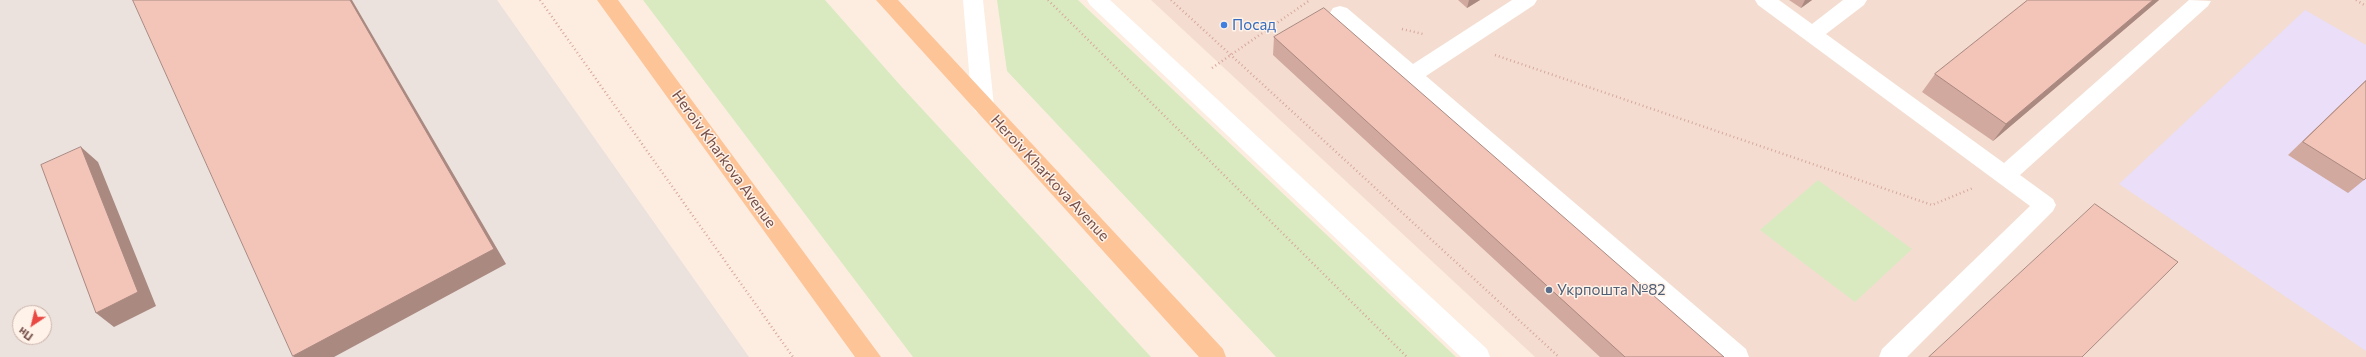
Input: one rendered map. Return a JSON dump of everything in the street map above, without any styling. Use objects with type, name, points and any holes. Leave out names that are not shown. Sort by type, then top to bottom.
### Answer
[{"type":"main road","name":"Heroiv Kharkova Avenue","points":[[607,0],[869,357]]},
{"type":"main road","name":"Heroiv Kharkova Avenue","points":[[886,0],[1214,357]]},
{"type":"lane","points":[[973,0],[983,106]]},
{"type":"lane","points":[[1097,0],[1478,357]]},
{"type":"lane","points":[[1412,75],[1527,0]]},
{"type":"lane","points":[[1765,0],[2045,205],[1891,357]]},
{"type":"lane","points":[[1812,34],[1857,0]]},
{"type":"lane","points":[[2004,175],[2201,1]]},
{"type":"lane","points":[[1340,13],[1737,357]]},
{"type":"path","points":[[540,0],[793,357]]},
{"type":"path","points":[[1048,0],[1407,357]]},
{"type":"path","points":[[1171,0],[1559,357]]},
{"type":"path","points":[[1188,85],[1310,0]]},
{"type":"path","points":[[2356,0],[2366,6]]},
{"type":"path","points":[[1400,28],[1460,43],[1932,205],[2004,175]]},
{"type":"shaded area","points":[[0,0],[497,0],[749,357],[0,357]]},
{"type":"shaded area","points":[[1151,0],[2366,0],[2366,357],[1535,357]]},
{"type":"shaded area","points":[[2305,10],[2366,45],[2366,351],[2119,184]]},
{"type":"green space","points":[[643,0],[825,0],[900,85],[1151,357],[913,357]]},
{"type":"green space","points":[[997,0],[1078,0],[1456,357],[1276,357],[1007,71]]},
{"type":"green space","points":[[1818,180],[1912,249],[1855,302],[1760,230]]},
{"type":"building","points":[[133,0],[350,0],[494,249],[293,356]]},
{"type":"building","points":[[2028,0],[2153,0],[2006,124],[1935,74]]},
{"type":"building","points":[[1324,8],[1724,357],[1625,357],[1274,37]]},
{"type":"building","points":[[2366,81],[2366,178],[2364,180],[2303,142]]},
{"type":"building","points":[[81,147],[138,292],[96,313],[41,165]]},
{"type":"building","points":[[2095,204],[2178,262],[2082,357],[1929,357]]},
{"type":"place","name":"Посад","points":[[1224,25]]},
{"type":"place","name":"Укрпошта №82","points":[[1549,290]]}]
